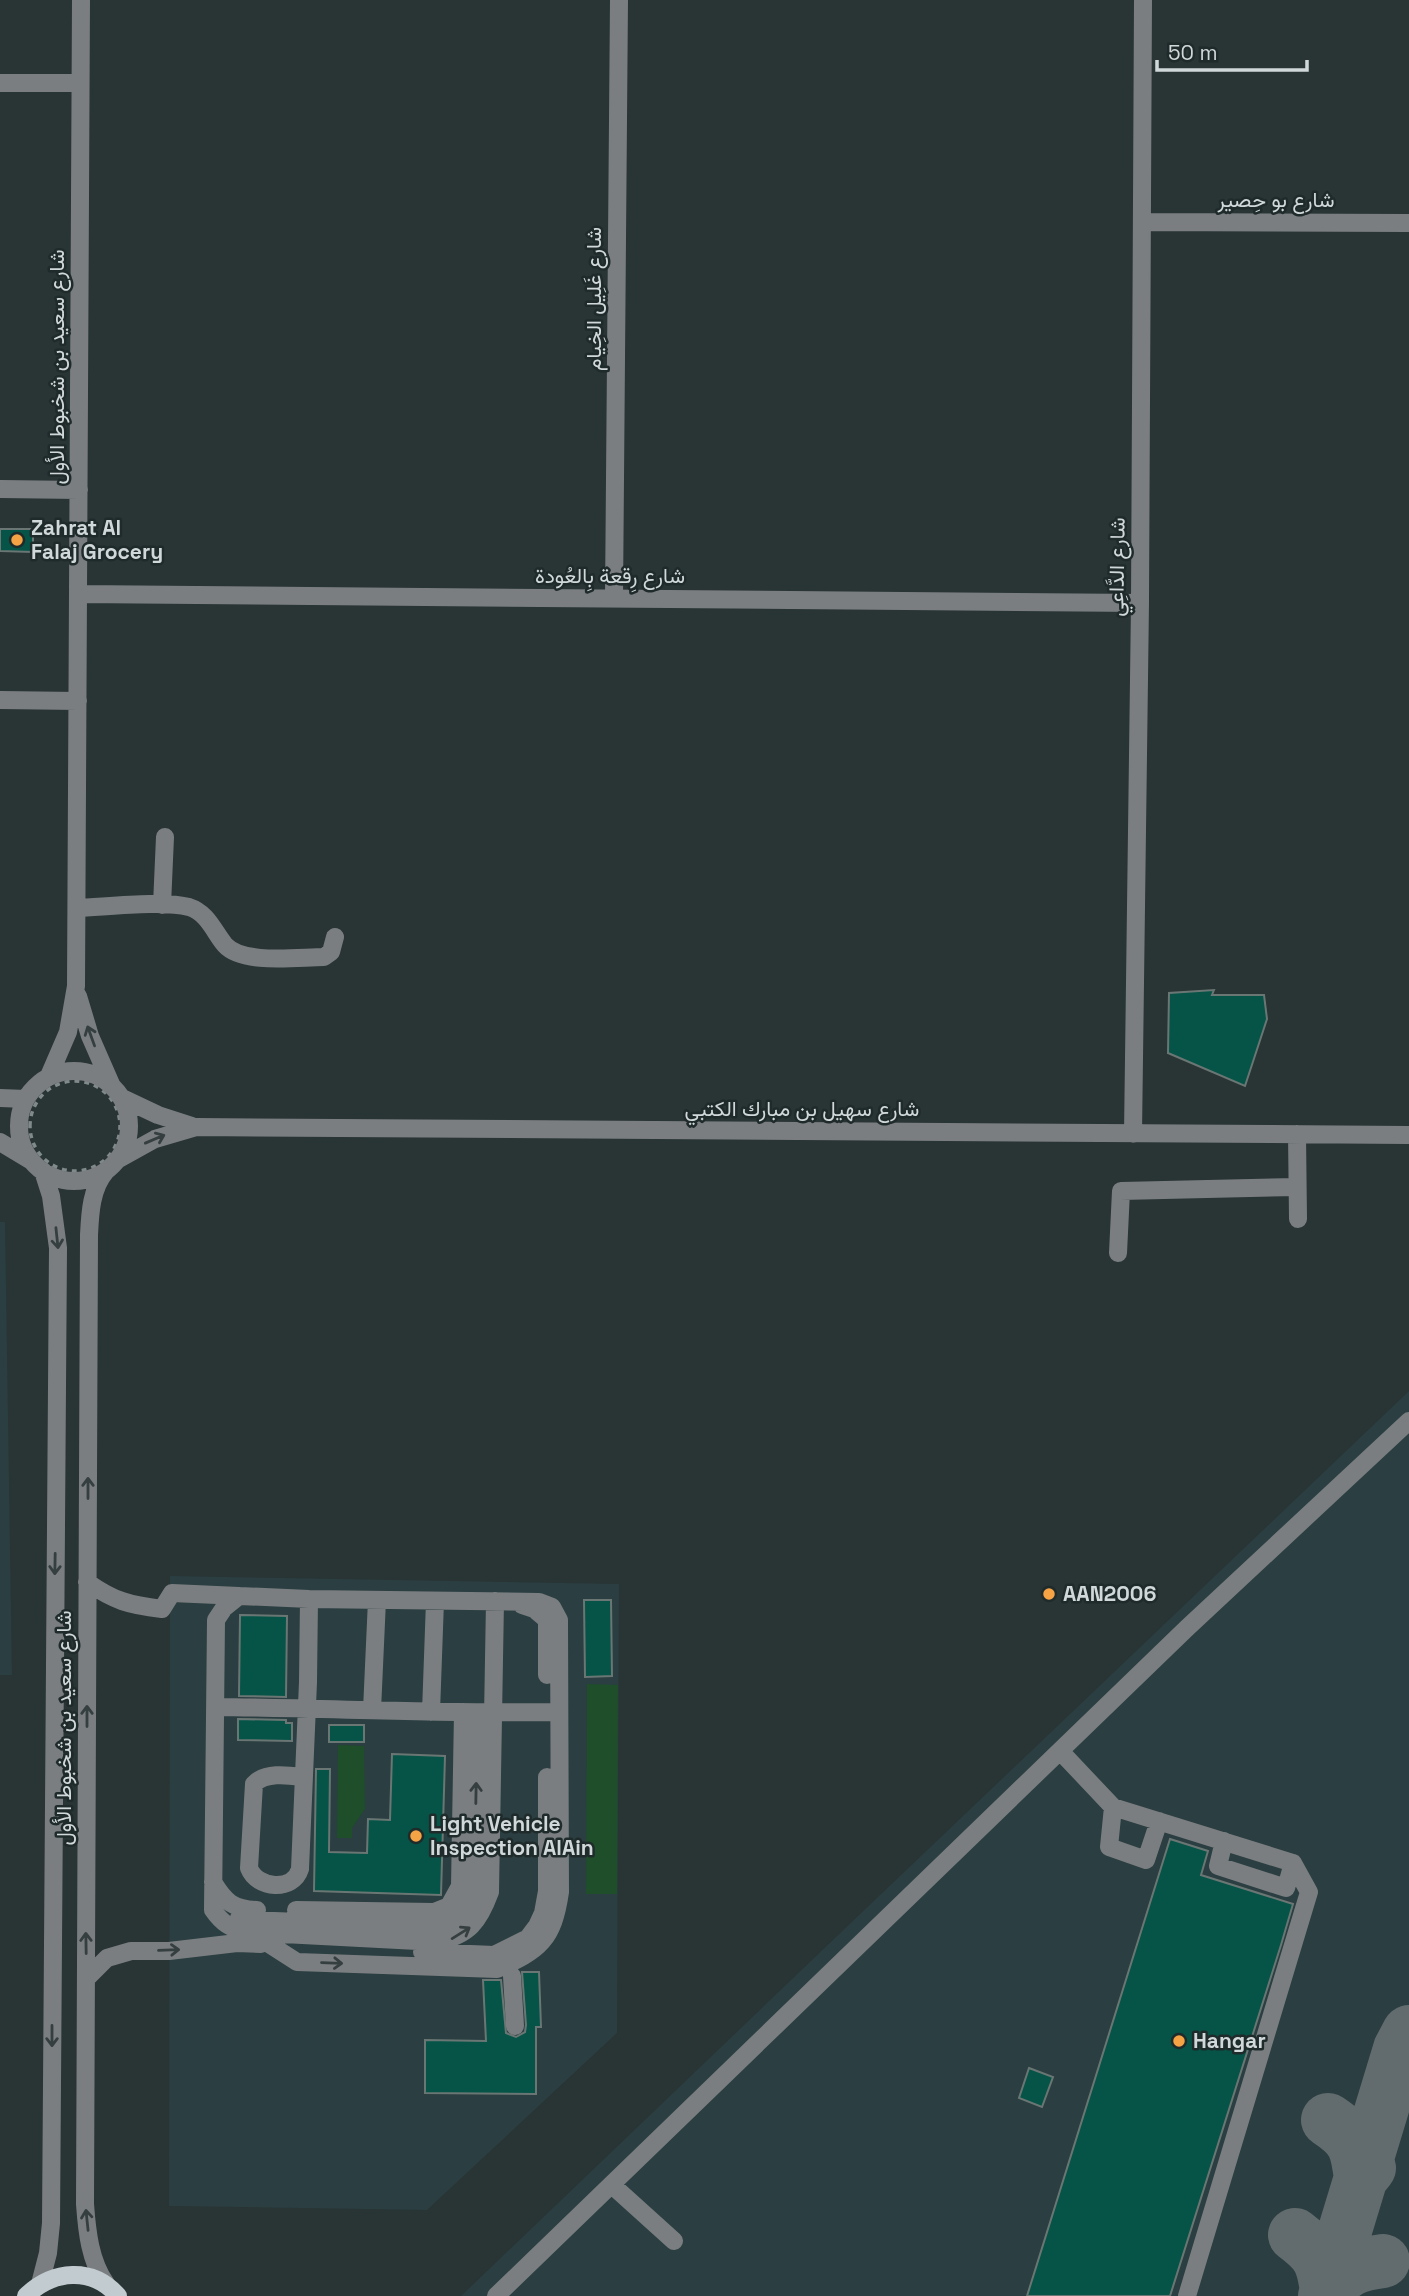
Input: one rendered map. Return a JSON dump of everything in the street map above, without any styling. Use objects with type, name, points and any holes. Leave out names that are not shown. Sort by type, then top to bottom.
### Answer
[{"type":"main road","points":[[29,2293],[52,2278],[80,2274],[112,2290]]},
{"type":"street","name":"شارع سعيد بن شخبوط الأول","points":[[49,1076],[68,1032],[76,986],[80,0]]},
{"type":"street","name":"شارع غَلِيل الخِيام","points":[[614,598],[619,0]]},
{"type":"street","name":"شارع الدَّاعِي","points":[[1133,1134],[1140,603],[1143,0]]},
{"type":"street","points":[[0,83],[79,83]]},
{"type":"street","name":"شارع بو حِصير","points":[[1143,222],[1409,223]]},
{"type":"street","points":[[0,489],[79,490]]},
{"type":"street","name":"شارع رِقعة بِالعُودة","points":[[79,594],[1140,603]]},
{"type":"street","points":[[0,700],[78,701]]},
{"type":"street","points":[[162,905],[165,837]]},
{"type":"street","points":[[77,908],[162,905],[190,908],[208,919],[232,950],[250,957],[324,957],[331,951],[335,937]]},
{"type":"street","name":"شارع سعيد بن شخبوط الأول","points":[[76,986],[90,1036],[128,1113],[130,1129],[126,1145],[99,1179],[89,1236],[85,2204],[98,2272],[112,2290]]},
{"type":"street","name":"شارع سهيل بن مبارك الكتبي","points":[[49,1076],[65,1071],[81,1071],[97,1076],[158,1115],[195,1127]]},
{"type":"street","points":[[0,1098],[26,1099],[36,1086],[49,1076]]},
{"type":"street","name":"شارع سعيد بن شخبوط الأول","points":[[26,1099],[20,1114],[19,1130],[23,1146],[37,1166],[54,1214],[58,1262],[51,2223],[48,2253],[29,2293]]},
{"type":"street","name":"شارع سهيل بن مبارك الكتبي","points":[[37,1166],[58,1179],[75,1181],[91,1178],[155,1139],[195,1127],[1409,1135]]},
{"type":"street","points":[[1297,1135],[1298,1219]]},
{"type":"street","points":[[0,1142],[37,1166]]},
{"type":"street","points":[[1118,1254],[1121,1191],[1297,1187]]},
{"type":"street","points":[[502,2293],[1187,1629],[1409,1421]]},
{"type":"street","points":[[87,1582],[113,1599],[135,1606],[162,1609],[172,1593]]},
{"type":"street","points":[[172,1593],[309,1599],[504,1602],[534,1609],[547,1620],[560,1892],[556,1918],[538,1947],[505,1972],[297,1962],[269,1944]]},
{"type":"street","points":[[172,1593],[198,1604],[205,1610],[204,1908],[207,1923],[237,1943]]},
{"type":"street","points":[[239,1596],[224,1608],[216,1620],[213,1910],[220,1921],[231,1928],[245,1932],[437,1942],[456,1938],[471,1927],[483,1910],[490,1892],[478,1713]]},
{"type":"street","points":[[303,1777],[266,1777],[254,1784],[249,1868],[251,1875],[263,1883],[285,1885],[298,1877],[300,1869],[309,1599]]},
{"type":"street","points":[[372,1710],[377,1600]]},
{"type":"street","points":[[431,1712],[435,1601]]},
{"type":"street","points":[[213,1889],[233,1905],[246,1909],[443,1910],[457,1896],[460,1886],[478,1713],[504,1602]]},
{"type":"street","points":[[215,1707],[478,1713],[553,1712]]},
{"type":"street","points":[[86,1979],[98,1966],[116,1954],[131,1951],[169,1951],[237,1943],[494,1955],[528,1938],[543,1913],[547,1891],[553,1712]]},
{"type":"street","points":[[1061,1752],[1113,1807],[1293,1863],[1309,1892],[1187,2296]]},
{"type":"street","points":[[1113,1807],[1109,1847],[1146,1860],[1159,1821]]},
{"type":"street","points":[[1224,1841],[1218,1866],[1229,1870],[1286,1888],[1293,1863]]},
{"type":"street","points":[[505,1972],[515,2026]]},
{"type":"street","points":[[612,2185],[674,2241]]},
{"type":"path","points":[[73,1080],[88,1082],[105,1093],[118,1109],[121,1123],[119,1138],[111,1154],[101,1164],[88,1170],[69,1171],[55,1167],[42,1158],[32,1141],[29,1125],[32,1111],[46,1090],[58,1083],[73,1080]]},
{"type":"shaded area","points":[[0,1222],[5,1222],[12,1675],[0,1675]]},
{"type":"shaded area","points":[[1409,1391],[1409,2296],[461,2296],[836,1937]]},
{"type":"shaded area","points":[[170,1576],[619,1584],[617,2033],[427,2210],[169,2206]]},
{"type":"green space","points":[[587,1684],[618,1685],[617,1894],[586,1894]]},
{"type":"green space","points":[[338,1745],[364,1746],[365,1809],[352,1828],[352,1838],[337,1838]]},
{"type":"building","name":"Zahrat Al Falaj Grocery","points":[[0,529],[33,529],[33,552],[0,551]]},
{"type":"building","points":[[1214,990],[1212,995],[1264,995],[1267,1019],[1245,1086],[1168,1053],[1169,993]]},
{"type":"building","points":[[584,1600],[611,1600],[612,1676],[585,1677]]},
{"type":"building","points":[[240,1615],[287,1616],[286,1697],[239,1696]]},
{"type":"building","points":[[238,1719],[286,1720],[286,1723],[292,1723],[292,1741],[238,1740]]},
{"type":"building","points":[[329,1725],[364,1725],[364,1742],[329,1742]]},
{"type":"building","name":"Light Vehicle Inspection AlAin","points":[[392,1754],[445,1756],[441,1895],[314,1891],[316,1769],[330,1769],[329,1852],[367,1853],[368,1819],[390,1820]]},
{"type":"building","points":[[1170,1839],[1208,1851],[1201,1875],[1293,1904],[1281,1945],[1170,2296],[1027,2296]]},
{"type":"building","points":[[522,1972],[539,1972],[541,2027],[536,2027],[536,2094],[425,2093],[425,2040],[486,2041],[483,1980],[501,1980],[506,2033],[516,2037],[525,2032]]},
{"type":"building","points":[[1029,2068],[1053,2077],[1042,2107],[1019,2098]]},
{"type":"taxiway","points":[[1325,2296],[1400,2049],[1409,2032]]},
{"type":"taxiway","points":[[1328,2120],[1344,2132],[1353,2144],[1361,2178],[1369,2168]]},
{"type":"taxiway","points":[[1295,2235],[1310,2247],[1318,2258],[1324,2272],[1327,2291],[1351,2269],[1383,2261]]},
{"type":"place","name":"Zahrat Al Falaj Grocery","points":[[17,540]]},
{"type":"place","name":"AAN2006","points":[[1049,1594]]},
{"type":"place","name":"Light Vehicle Inspection AlAin","points":[[416,1836]]},
{"type":"place","name":"Hangar","points":[[1179,2041]]}]
